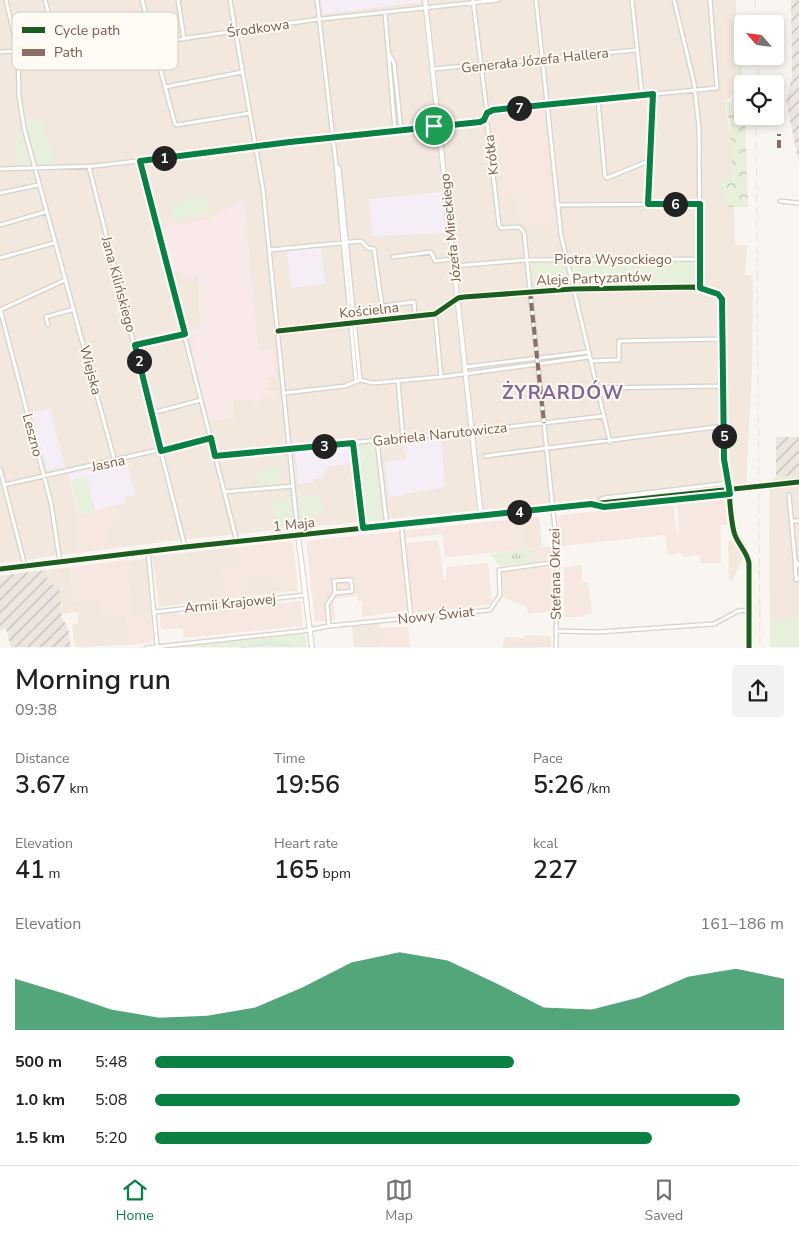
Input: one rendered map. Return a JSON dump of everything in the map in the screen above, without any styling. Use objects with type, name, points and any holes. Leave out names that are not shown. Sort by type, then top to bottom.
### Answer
[{"type":"street","name":"Wiejska","points":[[6,0],[12,26]]},
{"type":"street","points":[[178,0],[184,39]]},
{"type":"street","points":[[230,0],[263,190],[298,535],[312,648]]},
{"type":"street","points":[[317,0],[336,164],[342,242],[360,380]]},
{"type":"street","name":"Józefa Mireckiego","points":[[425,0],[465,374],[477,457],[481,516]]},
{"type":"street","name":"Środkowa","points":[[178,40],[319,20],[473,1],[498,0]]},
{"type":"street","points":[[536,0],[557,205],[566,260],[610,442]]},
{"type":"street","points":[[632,0],[642,96]]},
{"type":"street","points":[[674,0],[695,91],[699,128],[700,288],[715,293],[721,298],[724,459],[735,536],[746,552],[749,563],[749,648]]},
{"type":"street","points":[[473,1],[487,113],[717,88],[710,0]]},
{"type":"street","points":[[385,13],[394,131]]},
{"type":"street","name":"Generała Józefa Hallera","points":[[433,70],[637,50]]},
{"type":"street","points":[[388,51],[394,63],[400,130]]},
{"type":"street","name":"Wiejska","points":[[18,70],[18,96],[45,212],[66,280],[115,462]]},
{"type":"street","points":[[160,70],[177,126],[250,113]]},
{"type":"street","points":[[164,87],[242,72]]},
{"type":"street","points":[[648,204],[653,94]]},
{"type":"street","points":[[598,100],[607,178],[651,160]]},
{"type":"street","name":"Krótka","points":[[487,113],[484,120],[487,123],[499,225],[501,228],[519,227],[523,230],[526,260]]},
{"type":"street","points":[[0,169],[88,167],[484,120]]},
{"type":"street","points":[[140,161],[237,542]]},
{"type":"street","name":"Jana Kilińskiego","points":[[88,167],[135,345],[185,547]]},
{"type":"street","points":[[0,193],[39,185]]},
{"type":"street","points":[[780,201],[799,204]]},
{"type":"street","points":[[557,205],[700,204]]},
{"type":"street","points":[[0,224],[45,212]]},
{"type":"street","points":[[269,250],[359,240],[368,248],[374,249],[382,306],[414,302],[415,316]]},
{"type":"street","points":[[0,258],[54,242]]},
{"type":"street","points":[[393,257],[431,252],[435,261],[453,259]]},
{"type":"street","name":"Piotra Wysockiego","points":[[454,266],[526,260],[701,259]]},
{"type":"street","points":[[526,260],[530,291]]},
{"type":"street","points":[[0,310],[66,280]]},
{"type":"street","name":"Aleje Partyzantów","points":[[458,298],[573,289],[700,288]]},
{"type":"street","name":"Stefana Okrzei","points":[[530,291],[557,562],[556,648]]},
{"type":"street","name":"Kościelna","points":[[278,331],[435,314],[458,298]]},
{"type":"street","points":[[48,325],[46,317],[74,309]]},
{"type":"street","name":"Leszno","points":[[0,310],[44,476],[55,523],[60,562]]},
{"type":"street","points":[[435,314],[441,377]]},
{"type":"street","points":[[353,323],[356,381]]},
{"type":"street","points":[[135,345],[185,334]]},
{"type":"street","points":[[284,393],[345,386],[360,380],[373,383],[441,377],[590,359],[619,360],[619,341],[723,339]]},
{"type":"street","points":[[465,367],[588,352]]},
{"type":"street","points":[[398,381],[403,438]]},
{"type":"street","points":[[597,388],[724,386]]},
{"type":"street","points":[[152,413],[202,400]]},
{"type":"street","name":"Gabriela Narutowicza","points":[[215,456],[377,441],[604,416]]},
{"type":"street","points":[[485,456],[610,442],[724,426]]},
{"type":"street","name":"Jasna","points":[[4,486],[115,462],[211,438]]},
{"type":"street","points":[[377,441],[387,526]]},
{"type":"street","points":[[353,443],[363,528]]},
{"type":"street","points":[[0,470],[25,566]]},
{"type":"street","points":[[771,485],[799,482]]},
{"type":"street","name":"1 Maja","points":[[591,504],[604,498],[729,485]]},
{"type":"street","points":[[224,492],[293,486]]},
{"type":"street","name":"1 Maja","points":[[0,569],[148,551],[745,488]]},
{"type":"street","name":"1 Maja","points":[[591,504],[604,507],[730,493]]},
{"type":"street","points":[[789,495],[796,580],[799,578]]},
{"type":"street","points":[[792,522],[799,521]]},
{"type":"street","points":[[401,524],[412,618]]},
{"type":"street","points":[[148,551],[157,645]]},
{"type":"street","points":[[795,560],[799,566]]},
{"type":"street","name":"Nowy Świat","points":[[146,648],[157,645],[183,644],[329,626],[491,610],[500,595],[499,570],[557,562]]},
{"type":"street","points":[[329,626],[327,605],[335,593],[334,581],[352,581],[352,591],[335,593]]},
{"type":"street","name":"Armii Krajowej","points":[[155,612],[306,595]]},
{"type":"street","points":[[556,631],[598,632],[714,624],[738,611],[749,610]]},
{"type":"shaded area","points":[[0,0],[736,0],[736,15],[734,15],[734,65],[736,65],[736,75],[734,75],[734,94],[724,102],[732,142],[735,245],[747,245],[745,275],[753,276],[752,373],[746,484],[179,540],[0,563]]},
{"type":"shaded area","points":[[321,0],[420,0],[421,2],[323,14]]},
{"type":"shaded area","points":[[791,0],[799,0],[799,164],[786,100],[792,78]]},
{"type":"shaded area","points":[[542,109],[544,111],[556,226],[527,228],[526,224],[519,224],[516,195],[500,196],[491,119],[494,115]]},
{"type":"shaded area","points":[[442,192],[445,233],[372,236],[369,199]]},
{"type":"shaded area","points":[[244,199],[258,350],[273,349],[276,377],[265,378],[267,391],[277,391],[278,397],[262,398],[259,402],[254,402],[253,399],[233,400],[234,418],[210,422],[192,351],[194,338],[190,338],[188,331],[200,328],[198,277],[184,278],[180,271],[173,272],[161,227],[212,218]]},
{"type":"shaded area","points":[[321,247],[325,284],[291,288],[287,251]]},
{"type":"shaded area","points":[[50,409],[65,467],[47,470],[32,413]]},
{"type":"shaded area","points":[[776,437],[799,437],[799,475],[776,477]]},
{"type":"shaded area","points":[[441,438],[445,487],[389,497],[385,462],[406,459],[403,442]]},
{"type":"shaded area","points":[[348,448],[350,464],[326,467],[323,478],[313,479],[313,482],[298,484],[295,453]]},
{"type":"shaded area","points":[[127,462],[135,495],[124,498],[125,503],[78,515],[68,474]]},
{"type":"shaded area","points":[[799,475],[799,618],[770,623],[769,482],[776,477]]},
{"type":"shaded area","points":[[724,497],[727,525],[720,525],[721,563],[701,563],[699,555],[683,557],[682,553],[668,555],[665,535],[561,546],[558,517],[560,515],[673,503],[677,534],[679,533],[677,502]]},
{"type":"shaded area","points":[[119,506],[123,521],[107,525],[111,540],[108,540],[109,549],[78,552],[74,522],[83,516]]},
{"type":"shaded area","points":[[539,517],[542,547],[524,550],[522,526],[525,518]]},
{"type":"shaded area","points":[[525,518],[524,526],[522,527],[524,550],[445,557],[442,534],[400,539],[409,610],[362,617],[362,601],[358,601],[357,596],[333,599],[335,620],[315,622],[306,541]]},
{"type":"shaded area","points":[[438,540],[444,580],[446,580],[446,567],[488,563],[492,601],[489,605],[414,613],[407,543]]},
{"type":"shaded area","points":[[289,541],[293,543],[298,591],[278,593],[277,581],[270,579],[269,573],[246,576],[248,596],[226,599],[221,566],[241,564],[239,547]]},
{"type":"shaded area","points":[[728,541],[732,541],[744,558],[732,580],[729,580]]},
{"type":"shaded area","points":[[552,546],[552,559],[533,562],[532,549]]},
{"type":"shaded area","points":[[239,547],[241,564],[222,566],[226,599],[159,607],[152,556]]},
{"type":"shaded area","points":[[146,558],[151,614],[132,616],[126,561]]},
{"type":"shaded area","points":[[126,560],[132,616],[151,614],[153,639],[150,643],[130,645],[127,617],[102,620],[100,598],[74,601],[70,567]]},
{"type":"shaded area","points":[[582,565],[582,582],[588,582],[592,613],[577,617],[564,617],[564,567]]},
{"type":"shaded area","points":[[552,566],[552,611],[528,614],[527,607],[504,598],[503,572]]},
{"type":"shaded area","points":[[70,567],[74,601],[100,598],[127,617],[130,645],[75,647],[72,626],[78,623],[78,614],[73,612],[62,614],[59,584],[48,585],[46,570]]},
{"type":"shaded area","points":[[46,570],[48,585],[59,584],[62,618],[68,628],[71,647],[11,647],[6,629],[0,630],[0,576]]},
{"type":"shaded area","points":[[269,573],[277,581],[278,593],[248,596],[246,576]]},
{"type":"shaded area","points":[[301,601],[303,626],[184,638],[183,628],[161,630],[159,614],[178,612],[179,615],[192,611]]},
{"type":"shaded area","points":[[380,624],[383,647],[354,647],[352,626]]},
{"type":"shaded area","points":[[408,627],[410,647],[383,647],[381,628]]},
{"type":"shaded area","points":[[524,635],[551,636],[551,647],[502,648],[505,637],[524,638]]},
{"type":"green space","points":[[737,65],[742,65],[742,75],[737,75]]},
{"type":"green space","points":[[734,96],[734,125],[745,125],[748,207],[726,207],[725,197],[718,188],[722,180],[733,177],[730,123],[724,102],[731,103]]},
{"type":"green space","points":[[23,109],[27,109],[29,119],[43,122],[53,157],[60,165],[39,166],[36,162]]},
{"type":"green space","points":[[16,133],[23,133],[29,163],[15,164]]},
{"type":"green space","points":[[208,195],[210,213],[171,221],[171,205]]},
{"type":"green space","points":[[560,262],[564,266],[567,281],[534,284],[532,271],[539,263]]},
{"type":"green space","points":[[573,262],[696,262],[697,280],[692,285],[577,286],[574,283],[569,265]]},
{"type":"green space","points":[[377,445],[383,503],[380,501],[382,521],[366,522],[355,447]]},
{"type":"green space","points":[[279,467],[281,482],[258,485],[256,469]]},
{"type":"green space","points":[[87,476],[95,510],[78,513],[71,480]]},
{"type":"green space","points":[[318,495],[319,502],[322,501],[323,514],[311,516],[311,526],[303,526],[299,497]]},
{"type":"green space","points":[[289,498],[292,526],[276,529],[272,500]]},
{"type":"green space","points":[[532,549],[533,562],[503,566],[498,564],[490,554]]},
{"type":"green space","points":[[799,617],[799,647],[770,647],[770,623]]},
{"type":"green space","points":[[305,635],[307,647],[177,647]]},
{"type":"waterway","points":[[239,648],[272,643],[278,646],[290,644],[293,648]]},
{"type":"tunnel","points":[[745,488],[771,485]]},
{"type":"railway","points":[[755,0],[756,15]]},
{"type":"railway","points":[[758,65],[759,75]]},
{"type":"railway","points":[[756,125],[760,648]]},
{"type":"marked path","points":[[779,134],[779,148]]},
{"type":"marked path","points":[[530,291],[544,423]]},
{"type":"cycle path","points":[[278,331],[435,314],[458,298],[464,297],[573,289],[693,287],[718,294],[722,302],[724,459],[728,477],[734,532],[749,563],[749,648]]},
{"type":"cycle path","points":[[0,569],[185,547],[799,482]]},
{"type":"district","name":"ŻYRARDÓW","points":[[563,392]]},
{"type":"route","points":[[653,94],[648,204],[700,204],[700,288],[718,294],[722,299],[724,459],[728,473],[730,494],[604,507],[591,504],[363,528],[353,443],[215,456],[211,438],[161,451],[135,345],[185,334],[140,161],[434,126],[480,122],[484,120],[487,113],[493,110],[653,94]]}]
